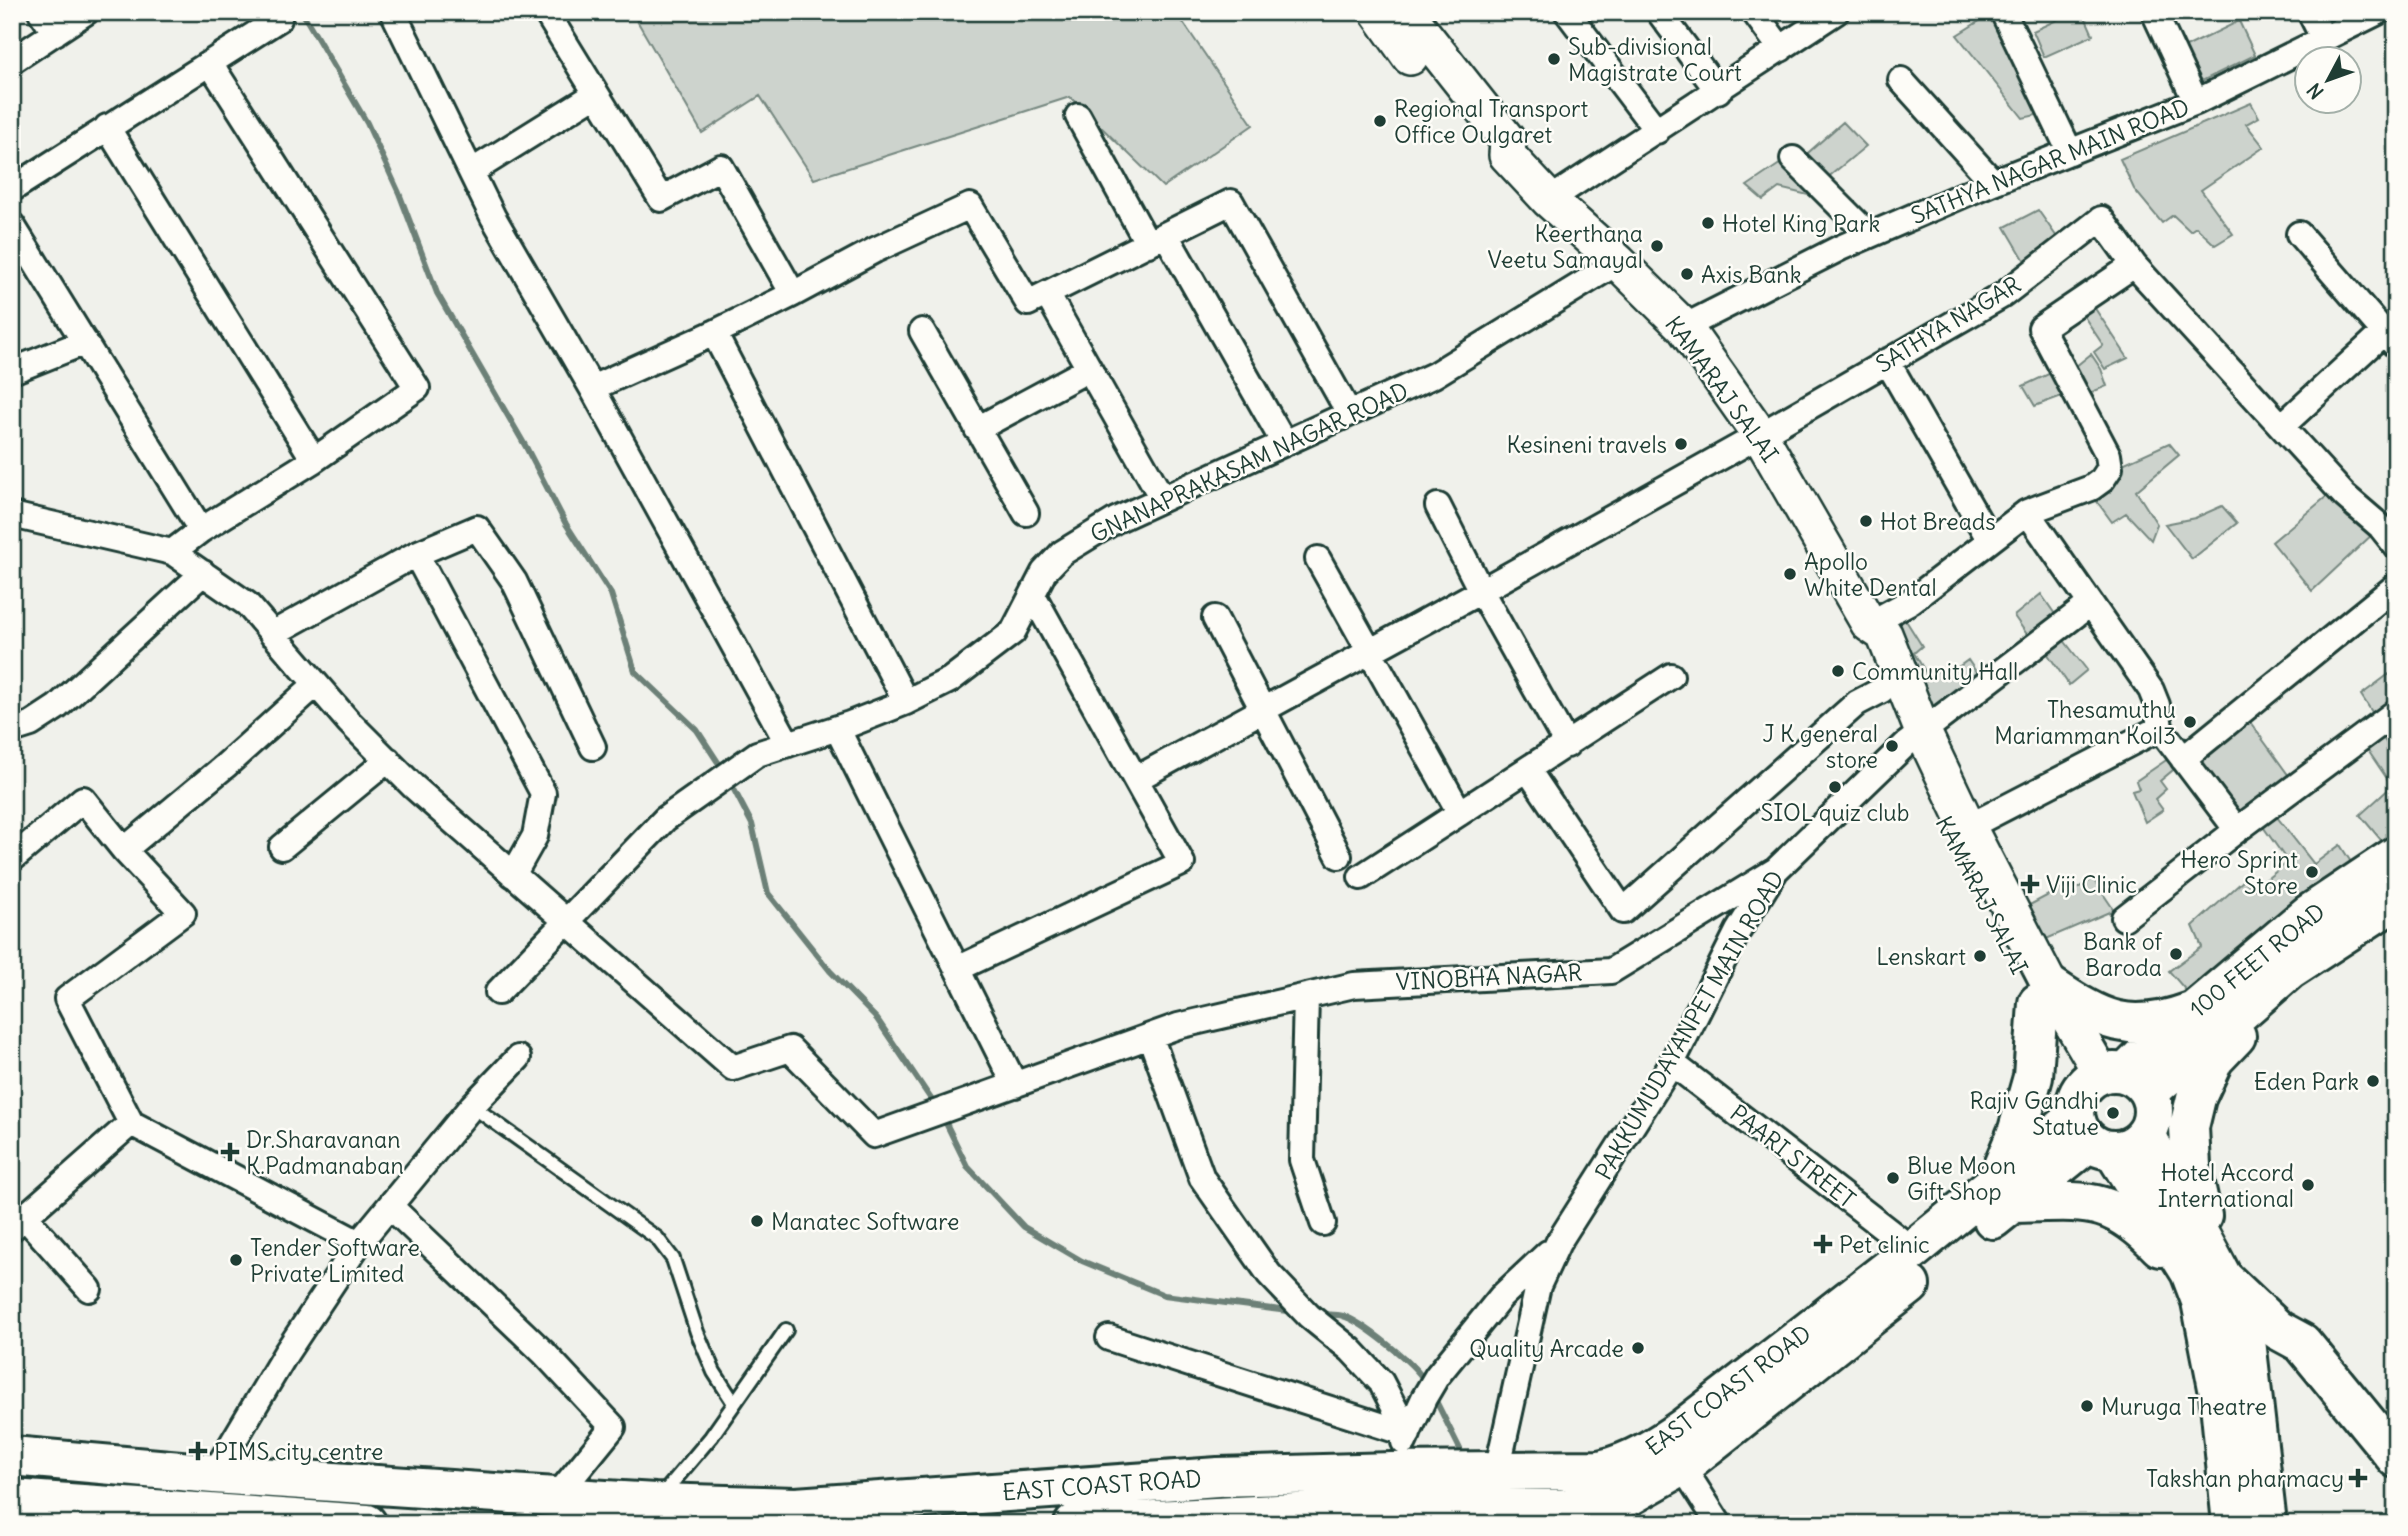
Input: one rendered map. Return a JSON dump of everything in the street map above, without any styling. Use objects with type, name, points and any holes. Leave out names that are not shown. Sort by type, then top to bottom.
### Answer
[{"type":"main road","name":"KAMARAJ SALAI","points":[[1378,12],[1490,155],[1507,155],[1549,200],[1618,262],[1684,327],[1760,435],[1868,624],[1884,634],[1914,739],[2044,995],[2110,1108]]},
{"type":"main road","name":"KAMARAJ SALAI","points":[[1406,12],[1508,141],[1507,155]]},
{"type":"main road","name":"KAMARAJ SALAI","points":[[1868,624],[1863,641],[1882,690],[1968,827],[2044,995]]},
{"type":"main road","name":"100 FEET ROAD","points":[[2110,1108],[2146,1053],[2309,914],[2396,856]]},
{"type":"main road","name":"100 FEET ROAD","points":[[2110,1108],[2290,970],[2396,900]]},
{"type":"main road","points":[[2232,1524],[2202,1216],[2191,1167],[2189,1127],[2196,1098],[2214,1059],[2273,997],[2290,970]]},
{"type":"main road","points":[[2194,1011],[2166,1021],[2123,1023],[2044,995],[2033,1077],[2004,1193],[2085,1202],[2117,1211],[2141,1228],[2169,1257],[2206,1274],[2278,1330],[2302,1343],[2396,1458]]},
{"type":"main road","points":[[2110,1108],[2206,1274],[2245,1332],[2267,1524]]},
{"type":"main road","name":"EAST COAST ROAD","points":[[1074,1524],[1375,1517],[1562,1509],[1596,1506],[1631,1495],[1682,1466],[2004,1193],[2110,1108]]},
{"type":"main road","name":"EAST COAST ROAD","points":[[12,1456],[214,1474],[556,1497],[796,1507],[1218,1476],[1600,1470],[1621,1465],[1650,1451],[1685,1427],[1913,1250],[2004,1193]]},
{"type":"main road","points":[[2278,1330],[2289,1356],[2396,1487]]},
{"type":"main road","points":[[12,1499],[97,1515],[367,1524]]},
{"type":"street","points":[[41,12],[55,33]]},
{"type":"street","points":[[12,61],[86,12]]},
{"type":"street","points":[[12,189],[279,19],[276,12]]},
{"type":"street","points":[[393,12],[493,217],[592,388],[788,744]]},
{"type":"street","points":[[546,12],[661,199],[721,167],[793,294]]},
{"type":"street","points":[[1567,12],[1657,131]]},
{"type":"street","points":[[1659,12],[1718,91]]},
{"type":"street","points":[[1754,12],[1781,49]]},
{"type":"street","points":[[1549,200],[1836,12]]},
{"type":"street","points":[[2003,12],[2070,152]]},
{"type":"street","points":[[2154,12],[2196,102]]},
{"type":"street","points":[[2310,12],[2324,40]]},
{"type":"street","name":"SATHYA NAGAR MAIN ROAD","points":[[1684,327],[1868,235],[1993,182],[2196,102],[2378,12]]},
{"type":"street","points":[[172,552],[201,530],[314,460],[417,388],[210,64]]},
{"type":"street","points":[[1900,80],[1993,182]]},
{"type":"street","points":[[471,172],[596,94]]},
{"type":"street","points":[[1078,116],[1284,443]]},
{"type":"street","points":[[107,127],[314,460]]},
{"type":"street","points":[[1793,159],[1868,235]]},
{"type":"street","points":[[592,388],[714,333],[875,250],[970,206],[1028,303],[1231,202],[1349,413]]},
{"type":"street","name":"SATHYA NAGAR","points":[[1136,779],[1481,591],[2003,295],[2101,219],[2134,265],[2344,496],[2379,526],[2396,546]]},
{"type":"street","points":[[12,225],[201,530]]},
{"type":"street","points":[[2282,426],[2389,340],[2299,233]]},
{"type":"street","name":"GNANAPRAKASAM NAGAR ROAD","points":[[498,992],[665,819],[757,754],[906,702],[950,680],[1013,632],[1044,572],[1062,554],[1116,520],[1434,375],[1618,262]]},
{"type":"street","points":[[1868,624],[1911,601],[2027,512],[2091,488],[2102,480],[2110,468],[2108,455],[2041,328],[2134,265]]},
{"type":"street","points":[[1047,294],[1162,498]]},
{"type":"street","points":[[922,331],[1026,513]]},
{"type":"street","points":[[714,333],[906,702]]},
{"type":"street","points":[[12,371],[85,342]]},
{"type":"street","points":[[1887,361],[1989,539]]},
{"type":"street","points":[[976,429],[1089,369]]},
{"type":"street","points":[[1438,506],[1481,591],[1567,745]]},
{"type":"street","points":[[2027,512],[2151,690],[2157,705],[2160,728],[2237,830]]},
{"type":"street","points":[[12,515],[172,552],[247,604],[349,722],[414,787],[566,921]]},
{"type":"street","points":[[272,634],[416,554],[477,528],[514,581],[593,747]]},
{"type":"street","points":[[416,554],[543,793],[535,836],[513,875]]},
{"type":"street","points":[[1318,559],[1460,813]]},
{"type":"street","points":[[12,730],[31,724],[57,707],[203,573]]},
{"type":"street","points":[[2183,759],[2396,586]]},
{"type":"street","points":[[957,969],[1182,863],[1033,595]]},
{"type":"street","name":"PAKKUMUDAYANPET MAIN ROAD","points":[[1558,1242],[1672,1063],[1738,931],[1776,870],[1914,739],[2090,604]]},
{"type":"street","points":[[1215,618],[1339,856]]},
{"type":"street","points":[[1361,877],[1671,676]]},
{"type":"street","points":[[124,850],[225,766],[316,684]]},
{"type":"street","points":[[1528,770],[1623,911],[1857,703],[1882,690]]},
{"type":"street","points":[[2124,918],[2396,712]]},
{"type":"street","points":[[836,728],[1015,1085]]},
{"type":"street","points":[[1968,827],[2160,728]]},
{"type":"street","points":[[282,847],[388,760]]},
{"type":"street","points":[[12,859],[83,799],[124,850],[183,913],[67,999],[131,1123],[359,1243]]},
{"type":"street","name":"VINOBHA NAGAR","points":[[566,921],[733,1068],[790,1049],[874,1135],[1178,1026],[1354,985],[1611,971],[1776,870]]},
{"type":"street","points":[[1306,996],[1302,1160],[1323,1223]]},
{"type":"street","points":[[1150,1036],[1202,1178],[1269,1274],[1309,1316],[1351,1350],[1381,1382],[1408,1434]]},
{"type":"street","points":[[214,1474],[286,1353],[359,1243],[472,1106],[518,1058]]},
{"type":"street","name":"PAARI STREET","points":[[1672,1063],[1913,1250]]},
{"type":"street","points":[[89,1289],[19,1223],[131,1123]]},
{"type":"street","points":[[390,1206],[544,1353],[613,1427],[556,1497]]},
{"type":"street","points":[[1392,1472],[1429,1389],[1501,1297],[1558,1242]]},
{"type":"street","points":[[1497,1471],[1538,1286],[1558,1242]]},
{"type":"street","points":[[1109,1338],[1408,1434]]},
{"type":"street","points":[[1682,1466],[1719,1524]]},
{"type":"lane","points":[[472,1106],[657,1238],[673,1259],[697,1332],[710,1362],[734,1403]]},
{"type":"lane","points":[[655,1503],[710,1437],[786,1330]]},
{"type":"shaded area","points":[[632,12],[1176,12],[1253,125],[1163,187],[1070,97],[814,179],[760,96],[702,133]]},
{"type":"shaded area","points":[[1994,12],[2045,113],[2023,118],[1957,35]]},
{"type":"shaded area","points":[[2074,12],[2083,12],[2093,35],[2044,57],[2033,31]]},
{"type":"shaded area","points":[[2239,21],[2255,55],[2202,81],[2184,48]]},
{"type":"shaded area","points":[[2251,103],[2259,117],[2246,124],[2264,147],[2201,190],[2233,234],[2215,245],[2196,227],[2190,231],[2173,215],[2162,223],[2134,189],[2120,159]]},
{"type":"shaded area","points":[[1843,122],[1866,146],[1826,179],[1800,160]]},
{"type":"shaded area","points":[[1787,159],[1825,199],[1779,188],[1763,200],[1747,186]]},
{"type":"shaded area","points":[[2038,210],[2061,243],[2028,266],[2005,227]]},
{"type":"shaded area","points":[[2092,304],[2128,358],[2105,369],[2094,352],[2103,345],[2081,312]]},
{"type":"shaded area","points":[[2091,354],[2101,369],[2107,386],[2082,396],[2070,371]]},
{"type":"shaded area","points":[[2057,370],[2070,393],[2035,406],[2023,386]]},
{"type":"shaded area","points":[[2169,443],[2179,455],[2136,491],[2157,524],[2151,540],[2126,513],[2112,522],[2093,496],[2118,466]]},
{"type":"shaded area","points":[[2327,496],[2348,518],[2376,531],[2312,591],[2272,542]]},
{"type":"shaded area","points":[[2222,506],[2237,523],[2192,559],[2165,524],[2195,518]]},
{"type":"shaded area","points":[[2041,594],[2059,620],[2031,640],[2014,616]]},
{"type":"shaded area","points":[[1900,611],[1922,646],[1914,653],[1928,676],[1938,670],[1943,678],[1968,660],[1983,682],[1928,723],[1885,620]]},
{"type":"shaded area","points":[[2059,634],[2087,670],[2069,685],[2043,647]]},
{"type":"shaded area","points":[[2389,674],[2396,681],[2396,703],[2376,718],[2361,695]]},
{"type":"shaded area","points":[[2245,715],[2294,783],[2241,822],[2192,758]]},
{"type":"shaded area","points":[[2380,734],[2396,756],[2396,849],[2391,852],[2360,815],[2392,786],[2365,746]]},
{"type":"shaded area","points":[[2172,756],[2179,765],[2160,781],[2166,789],[2155,799],[2163,810],[2145,822],[2132,791],[2139,789],[2136,781]]},
{"type":"shaded area","points":[[2273,812],[2314,864],[2340,845],[2358,873],[2196,1002],[2169,971],[2202,947],[2193,926],[2244,880],[2254,889],[2288,862],[2259,821]]},
{"type":"shaded area","points":[[2093,879],[2114,910],[2044,940],[2024,908],[2071,883],[2076,889]]},
{"type":"waterway","points":[[302,12],[367,123],[399,193],[437,293],[526,447],[566,524],[611,594],[635,671],[697,730],[723,770]]},
{"type":"waterway","points":[[729,780],[752,824],[768,893],[830,971],[877,1019],[935,1105]]},
{"type":"waterway","points":[[943,1117],[967,1166],[1024,1227],[1082,1261],[1164,1295],[1296,1312]]},
{"type":"waterway","points":[[1321,1314],[1343,1316],[1362,1326],[1400,1355],[1425,1382]]},
{"type":"waterway","points":[[1434,1397],[1460,1449]]},
{"type":"place","name":"Sub-divisional Magistrate Court","points":[[1554,59]]},
{"type":"place","name":"Regional Transport Office Oulgaret","points":[[1380,121]]},
{"type":"place","name":"Hotel King Park","points":[[1708,223]]},
{"type":"place","name":"Keerthana Veetu Samayal","points":[[1657,246]]},
{"type":"place","name":"Axis Bank","points":[[1687,274]]},
{"type":"place","name":"Kesineni travels","points":[[1681,444]]},
{"type":"place","name":"Hot Breads","points":[[1866,521]]},
{"type":"place","name":"Apollo White Dental","points":[[1790,574]]},
{"type":"place","name":"Community Hall","points":[[1838,671]]},
{"type":"place","name":"Thesamuthu Mariamman Koil3","points":[[2190,722]]},
{"type":"place","name":"J K general store","points":[[1892,746]]},
{"type":"place","name":"SIOL quiz club","points":[[1835,787]]},
{"type":"place","name":"Hero Sprint Store","points":[[2312,872]]},
{"type":"place","name":"Viji Clinic","points":[[2030,884]]},
{"type":"place","name":"Bank of Baroda","points":[[2176,954]]},
{"type":"place","name":"Lenskart","points":[[1980,956]]},
{"type":"place","name":"Eden Park","points":[[2373,1081]]},
{"type":"place","name":"Rajiv Gandhi Statue","points":[[2113,1113]]},
{"type":"place","name":"Dr.Sharavanan K.Padmanaban","points":[[230,1152]]},
{"type":"place","name":"Blue Moon Gift Shop","points":[[1893,1178]]},
{"type":"place","name":"Hotel Accord International","points":[[2308,1185]]},
{"type":"place","name":"Manatec Software","points":[[757,1221]]},
{"type":"place","name":"Pet clinic","points":[[1823,1244]]},
{"type":"place","name":"Tender Software Private Limited","points":[[236,1260]]},
{"type":"place","name":"Quality Arcade","points":[[1638,1348]]},
{"type":"place","name":"Muruga Theatre","points":[[2087,1406]]},
{"type":"place","name":"PIMS city centre","points":[[198,1451]]},
{"type":"place","name":"Takshan pharmacy","points":[[2358,1478]]}]
